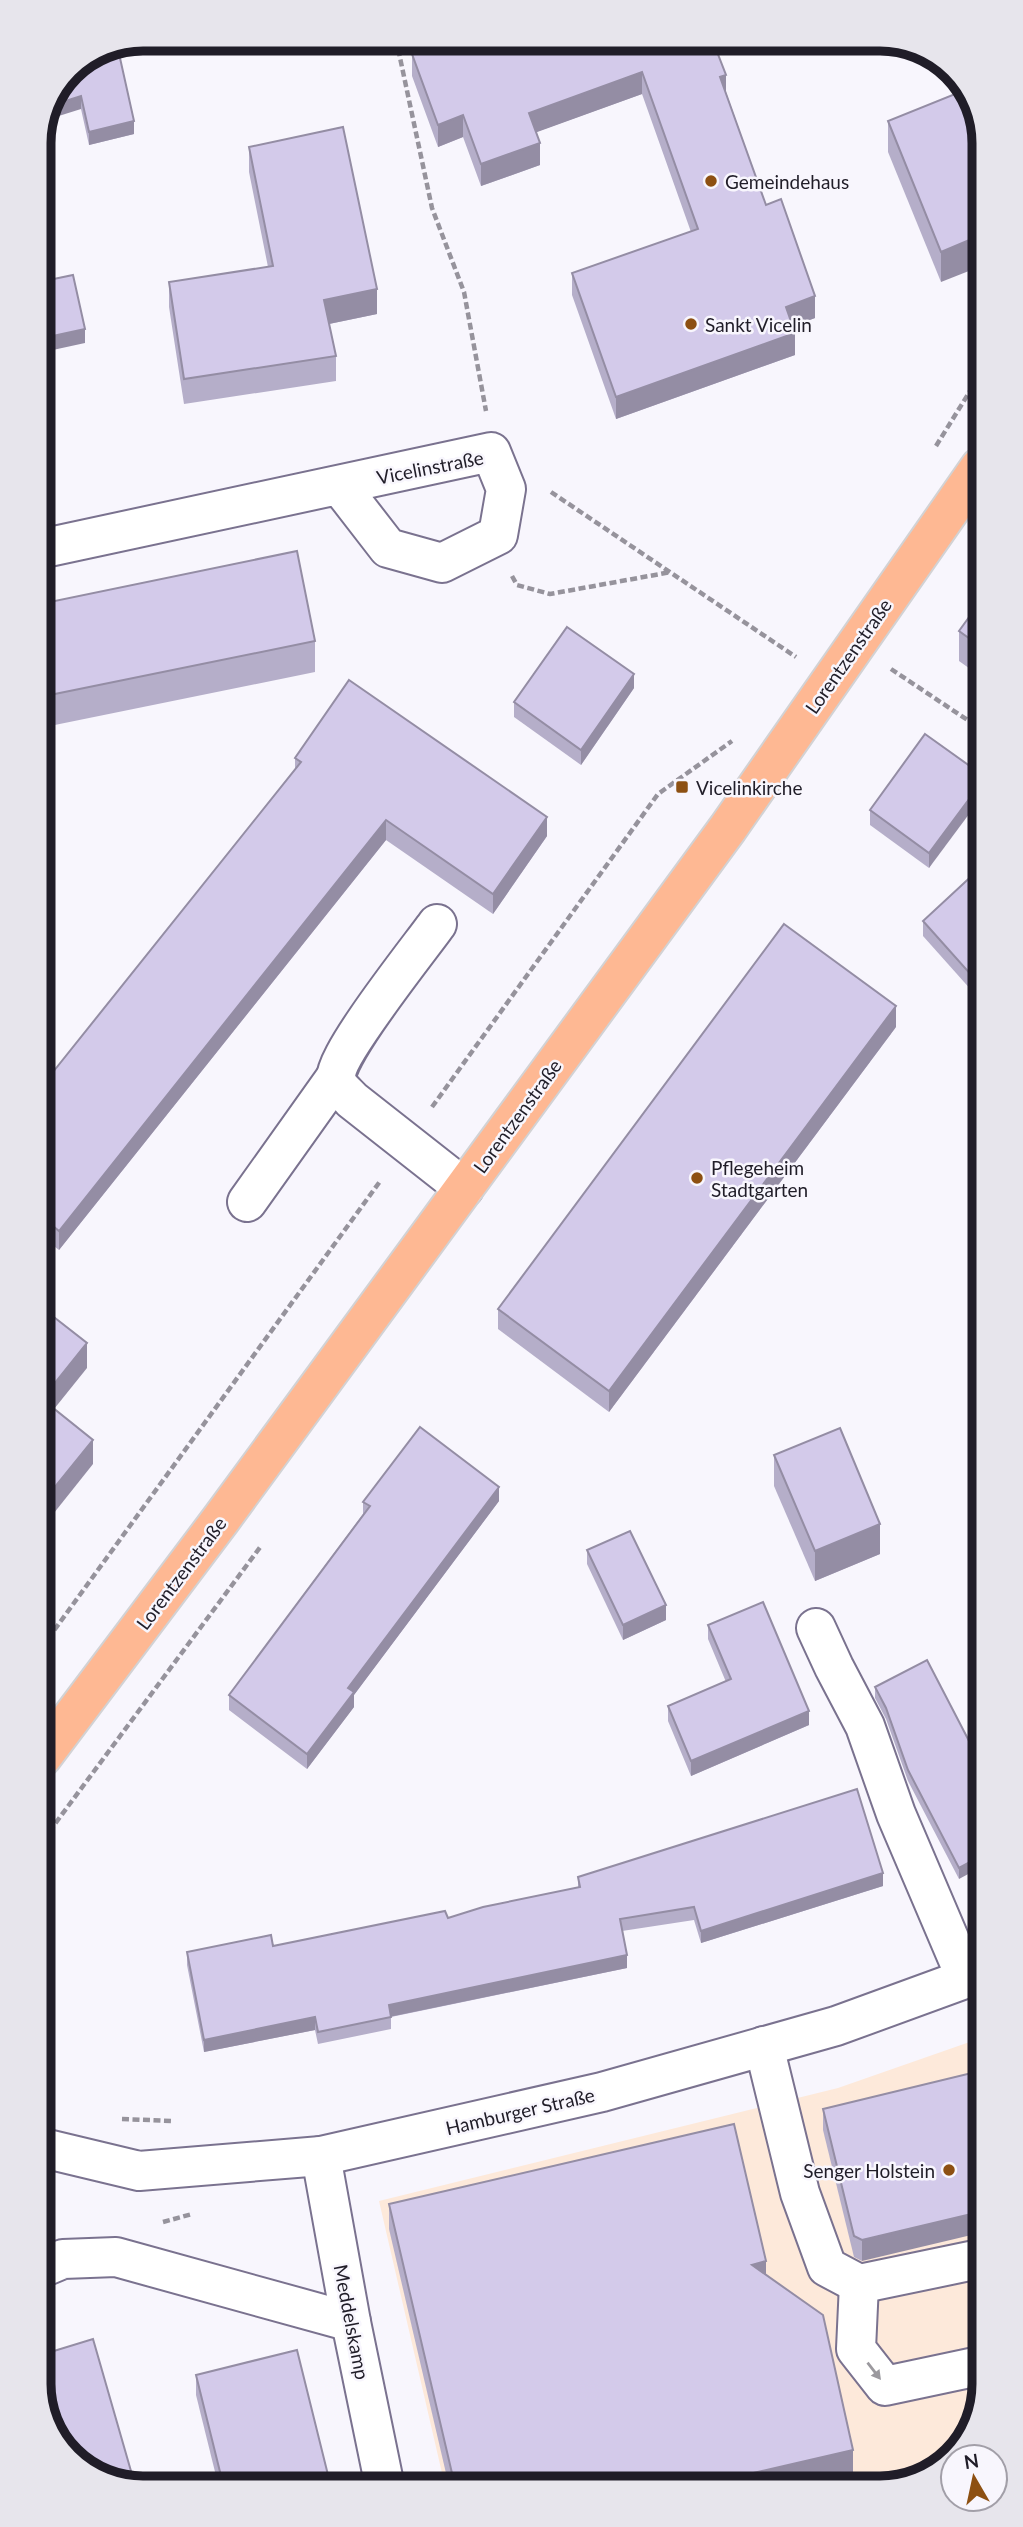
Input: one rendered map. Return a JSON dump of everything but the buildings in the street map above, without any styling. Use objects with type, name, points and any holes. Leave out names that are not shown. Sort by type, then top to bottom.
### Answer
[{"type":"main road","name":"Lorentzenstraße","points":[[51,1745],[222,1518],[728,828],[972,478]]},
{"type":"street","name":"Vicelinstraße","points":[[51,547],[491,452],[506,489],[498,535],[488,540]]},
{"type":"street","points":[[340,486],[388,548],[442,563],[488,540]]},
{"type":"street","points":[[247,1202],[335,1077],[345,1051],[437,924]]},
{"type":"street","points":[[335,1077],[352,1100],[464,1188]]},
{"type":"street","points":[[816,1628],[865,1726],[896,1814],[972,1971]]},
{"type":"street","name":"Hamburger Straße","points":[[51,2150],[139,2171],[321,2156],[602,2092],[836,2026],[972,1976]]},
{"type":"street","points":[[764,2046],[800,2193],[827,2267],[859,2284],[972,2260]]},
{"type":"street","name":"Meddelskamp","points":[[321,2156],[383,2476]]},
{"type":"street","points":[[51,2264],[63,2259],[116,2257],[351,2322]]},
{"type":"street","points":[[859,2284],[856,2349],[885,2386],[972,2368]]},
{"type":"path","points":[[399,51],[432,208],[464,292],[483,385],[491,452]]},
{"type":"path","points":[[930,455],[972,388]]},
{"type":"path","points":[[547,489],[785,648]]},
{"type":"path","points":[[488,540],[517,585],[550,594],[671,572]]},
{"type":"path","points":[[856,645],[972,723]]},
{"type":"path","points":[[785,664],[792,653]]},
{"type":"path","points":[[51,1635],[658,794],[736,738]]},
{"type":"path","points":[[120,2119],[173,2121]]},
{"type":"shaded area","points":[[972,2041],[972,2384],[963,2425],[950,2443],[939,2443],[939,2454],[926,2464],[910,2471],[880,2476],[443,2476],[379,2201],[838,2088]]},
{"type":"place","name":"Gemeindehaus","points":[[711,181]]},
{"type":"place","name":"Sankt Vicelin","points":[[691,324]]},
{"type":"place","name":"Vicelinkirche","points":[[682,787]]},
{"type":"place","name":"Pflegeheim Stadtgarten","points":[[697,1178]]},
{"type":"place","name":"Senger Holstein","points":[[949,2170]]}]
